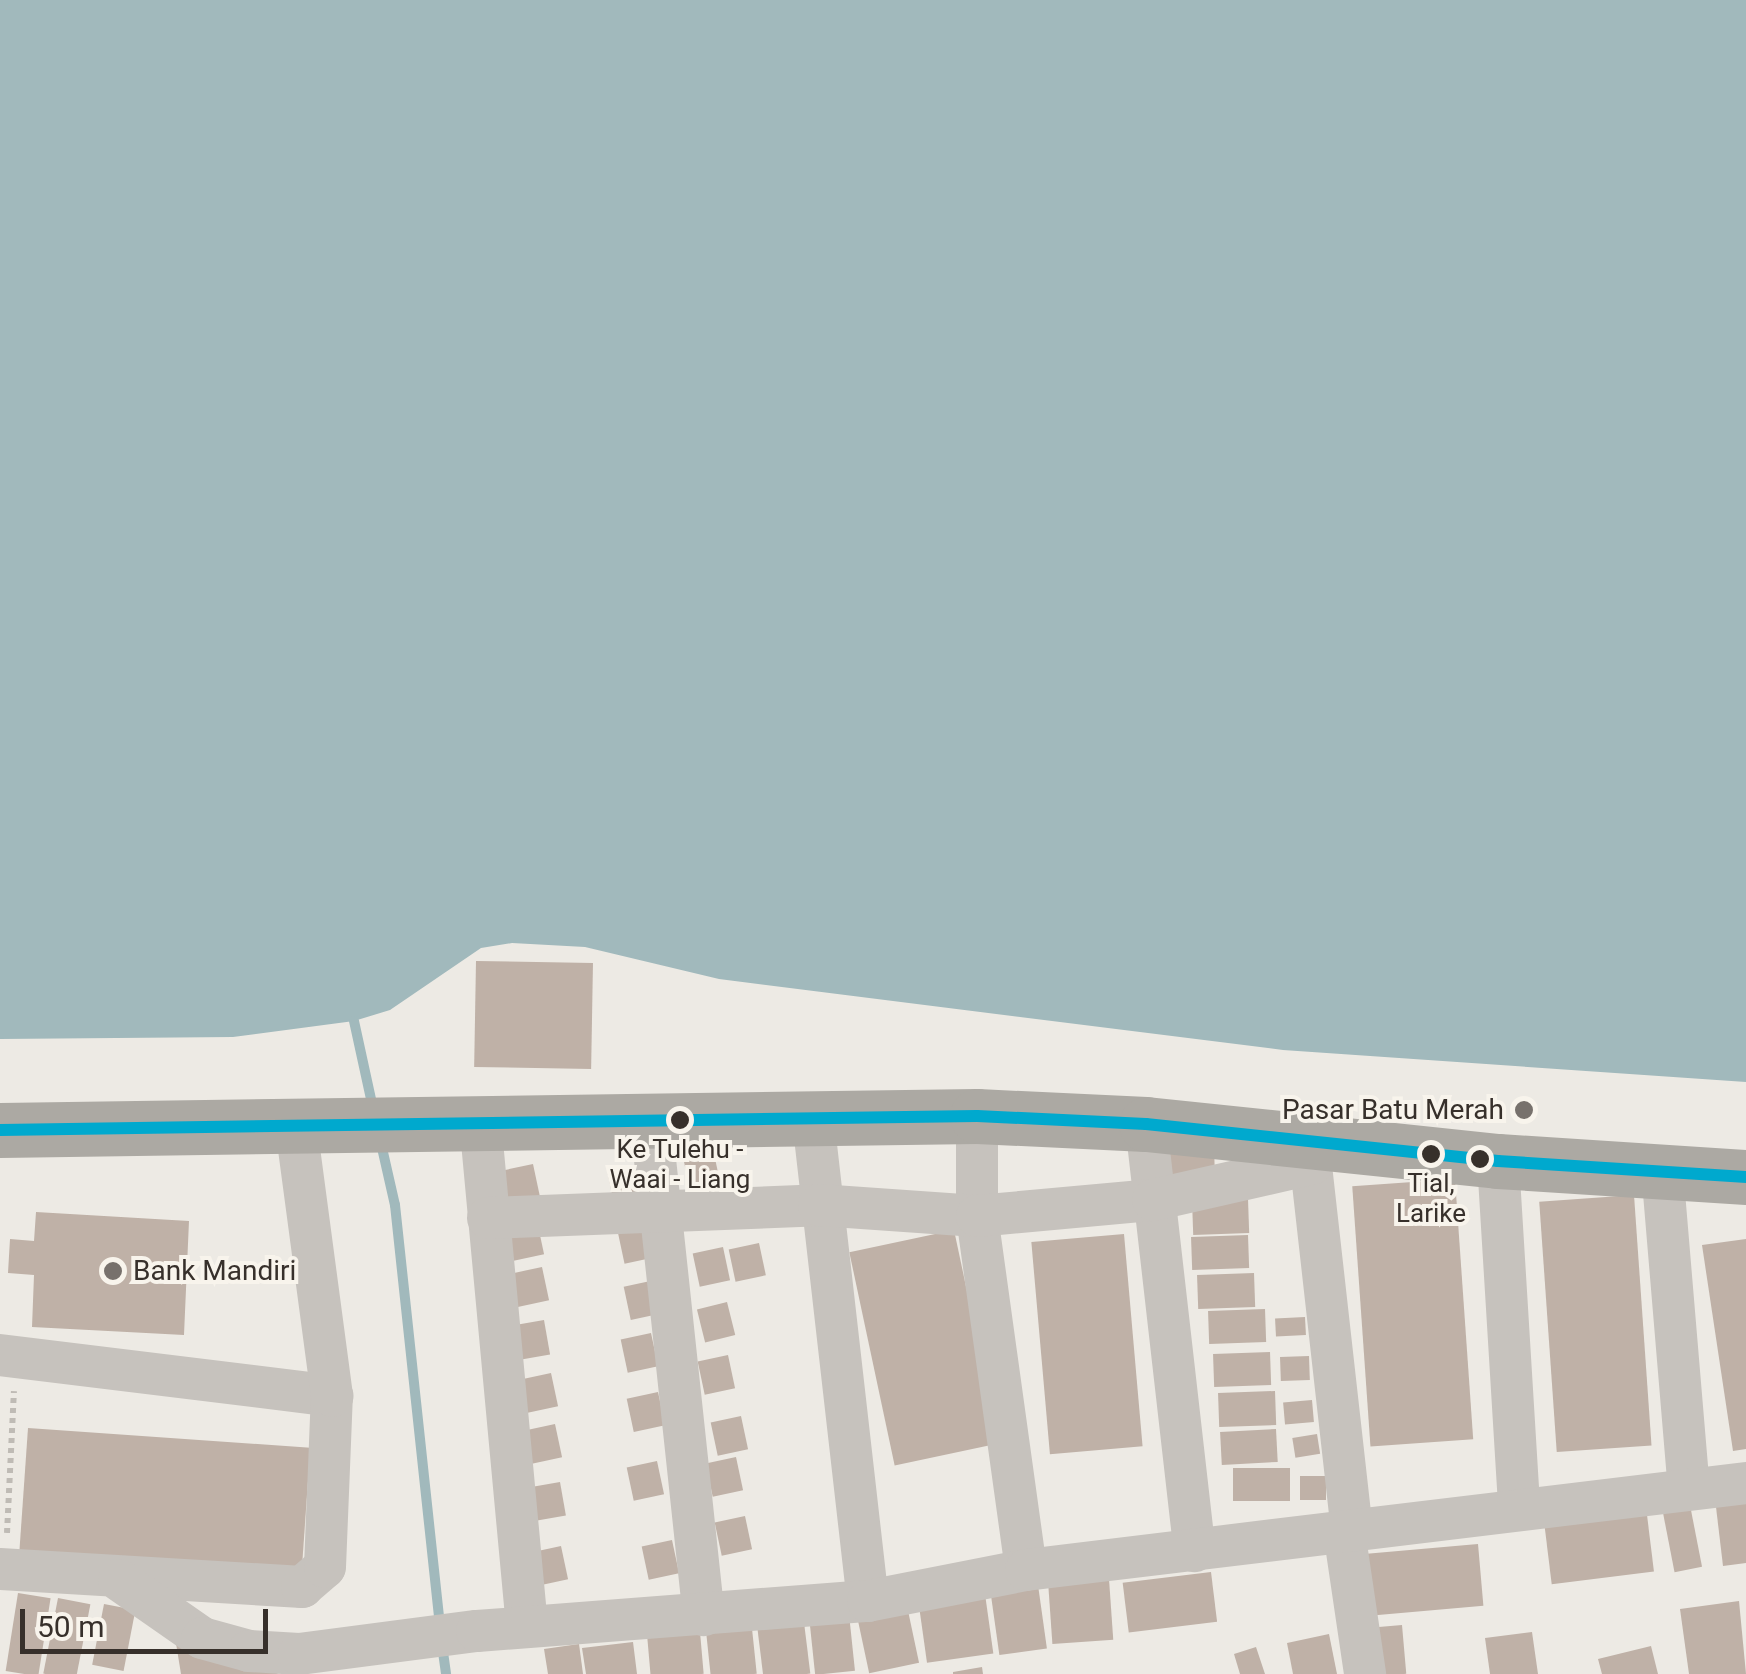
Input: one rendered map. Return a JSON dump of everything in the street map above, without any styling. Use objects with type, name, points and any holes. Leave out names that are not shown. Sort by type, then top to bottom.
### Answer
[{"type":"highway","points":[[0,1130],[977,1116],[1146,1124],[1310,1151],[1746,1177]]},
{"type":"street","points":[[977,1116],[977,1216],[1026,1570]]},
{"type":"street","points":[[812,1119],[868,1601]]},
{"type":"street","points":[[461,1121],[488,1218],[527,1627]]},
{"type":"street","points":[[651,1122],[704,1615]]},
{"type":"street","points":[[1146,1124],[1194,1551]]},
{"type":"street","points":[[2,1569],[119,1580],[302,1587],[320,1573],[332,1396],[315,1126]]},
{"type":"street","points":[[488,1218],[819,1205],[977,1216],[1153,1200],[1310,1151],[1365,1674]]},
{"type":"street","points":[[1498,1161],[1518,1509]]},
{"type":"street","points":[[1662,1169],[1689,1489]]},
{"type":"street","points":[[8,1356],[332,1396]]},
{"type":"street","points":[[119,1580],[202,1638],[249,1651],[333,1662],[396,1640],[868,1601],[1026,1570],[1746,1483]]},
{"type":"path","points":[[2,1569],[8,1356]]},
{"type":"water","points":[[0,0],[1746,0],[1746,1082],[1283,1050],[719,979],[585,947],[512,943],[481,948],[390,1010],[354,1021],[233,1037],[0,1039]]},
{"type":"building","points":[[476,961],[593,963],[591,1069],[474,1067]]},
{"type":"building","points":[[1214,1148],[1215,1181],[1158,1183],[1157,1150]]},
{"type":"building","points":[[713,1149],[720,1182],[690,1189],[683,1155]]},
{"type":"building","points":[[533,1164],[540,1197],[509,1204],[502,1171]]},
{"type":"building","points":[[639,1167],[646,1200],[615,1207],[608,1174]]},
{"type":"building","points":[[1455,1179],[1473,1439],[1370,1447],[1352,1186]]},
{"type":"building","points":[[1634,1195],[1652,1445],[1557,1452],[1539,1202]]},
{"type":"building","points":[[1248,1199],[1249,1233],[1193,1235],[1192,1201]]},
{"type":"building","points":[[36,1212],[189,1221],[184,1335],[32,1327],[34,1275],[8,1273],[10,1239],[34,1241]]},
{"type":"building","points":[[537,1221],[544,1254],[514,1261],[507,1227]]},
{"type":"building","points":[[648,1225],[655,1257],[625,1264],[618,1231]]},
{"type":"building","points":[[954,1230],[999,1443],[895,1465],[849,1252]]},
{"type":"building","points":[[1124,1234],[1143,1446],[1050,1454],[1031,1242]]},
{"type":"building","points":[[1248,1235],[1249,1268],[1192,1270],[1191,1237]]},
{"type":"building","points":[[1746,1239],[1746,1449],[1733,1451],[1702,1245]]},
{"type":"building","points":[[759,1243],[766,1275],[736,1282],[729,1249]]},
{"type":"building","points":[[723,1247],[730,1280],[700,1287],[693,1253]]},
{"type":"building","points":[[542,1267],[549,1300],[518,1307],[511,1274]]},
{"type":"building","points":[[1254,1273],[1255,1307],[1198,1309],[1197,1275]]},
{"type":"building","points":[[655,1280],[662,1313],[631,1320],[624,1287]]},
{"type":"building","points":[[727,1302],[735,1335],[705,1342],[697,1309]]},
{"type":"building","points":[[1265,1309],[1266,1342],[1209,1344],[1208,1311]]},
{"type":"building","points":[[1305,1317],[1306,1335],[1276,1337],[1275,1319]]},
{"type":"building","points":[[544,1320],[550,1354],[519,1360],[512,1326]]},
{"type":"building","points":[[651,1333],[658,1366],[628,1373],[621,1339]]},
{"type":"building","points":[[1270,1352],[1271,1385],[1214,1387],[1213,1354]]},
{"type":"building","points":[[728,1355],[735,1388],[705,1395],[698,1361]]},
{"type":"building","points":[[1309,1356],[1310,1380],[1281,1381],[1280,1357]]},
{"type":"building","points":[[551,1373],[558,1406],[528,1413],[521,1379]]},
{"type":"building","points":[[1275,1391],[1276,1425],[1219,1427],[1218,1393]]},
{"type":"building","points":[[658,1392],[665,1425],[634,1432],[627,1399]]},
{"type":"building","points":[[1312,1400],[1314,1422],[1285,1424],[1283,1403]]},
{"type":"building","points":[[741,1416],[748,1449],[718,1456],[711,1422]]},
{"type":"building","points":[[555,1424],[562,1457],[531,1464],[524,1431]]},
{"type":"building","points":[[28,1428],[310,1448],[301,1576],[19,1557]]},
{"type":"building","points":[[1276,1429],[1278,1462],[1222,1465],[1220,1432]]},
{"type":"building","points":[[1317,1434],[1320,1454],[1295,1458],[1292,1438]]},
{"type":"building","points":[[736,1457],[743,1490],[713,1497],[706,1463]]},
{"type":"building","points":[[657,1461],[664,1494],[634,1501],[627,1467]]},
{"type":"building","points":[[1233,1468],[1290,1468],[1290,1501],[1233,1501]]},
{"type":"building","points":[[1300,1476],[1326,1476],[1326,1500],[1300,1500]]},
{"type":"building","points":[[560,1482],[566,1515],[534,1521],[528,1488]]},
{"type":"building","points":[[1746,1503],[1746,1563],[1723,1566],[1716,1507]]},
{"type":"building","points":[[1690,1505],[1702,1567],[1675,1572],[1663,1510]]},
{"type":"building","points":[[1647,1515],[1654,1572],[1552,1584],[1545,1528]]},
{"type":"building","points":[[745,1516],[752,1549],[722,1556],[715,1522]]},
{"type":"building","points":[[672,1540],[679,1573],[649,1580],[642,1546]]},
{"type":"building","points":[[1478,1544],[1483,1606],[1364,1616],[1358,1554]]},
{"type":"building","points":[[561,1546],[568,1579],[537,1586],[530,1553]]},
{"type":"building","points":[[1211,1572],[1217,1622],[1129,1632],[1123,1583]]},
{"type":"building","points":[[1109,1579],[1113,1640],[1052,1644],[1048,1583]]},
{"type":"building","points":[[1038,1585],[1047,1648],[999,1655],[990,1592]]},
{"type":"building","points":[[18,1593],[51,1598],[39,1674],[6,1671]]},
{"type":"building","points":[[985,1594],[993,1653],[927,1663],[919,1603]]},
{"type":"building","points":[[58,1598],[90,1604],[77,1674],[43,1674]]},
{"type":"building","points":[[1739,1601],[1746,1674],[1689,1674],[1680,1609]]},
{"type":"building","points":[[104,1604],[135,1610],[124,1671],[92,1665]]},
{"type":"building","points":[[907,1606],[919,1663],[869,1673],[857,1617]]},
{"type":"building","points":[[803,1614],[810,1674],[763,1674],[756,1620]]},
{"type":"building","points":[[849,1614],[855,1671],[815,1674],[809,1618]]},
{"type":"building","points":[[751,1619],[757,1674],[711,1674],[705,1624]]},
{"type":"building","points":[[1402,1625],[1406,1674],[1374,1674],[1370,1628]]},
{"type":"building","points":[[174,1631],[279,1674],[181,1674]]},
{"type":"building","points":[[700,1632],[704,1674],[650,1674],[647,1637]]},
{"type":"building","points":[[1532,1632],[1538,1674],[1490,1674],[1485,1638]]},
{"type":"building","points":[[1329,1634],[1337,1674],[1293,1674],[1287,1643]]},
{"type":"building","points":[[633,1642],[637,1674],[586,1674],[582,1648]]},
{"type":"building","points":[[579,1644],[583,1674],[548,1674],[544,1649]]},
{"type":"building","points":[[1651,1646],[1658,1674],[1602,1674],[1598,1659]]},
{"type":"building","points":[[1256,1647],[1265,1674],[1240,1674],[1234,1654]]},
{"type":"building","points":[[982,1667],[983,1674],[953,1674],[953,1672]]},
{"type":"waterway","points":[[354,1021],[373,1108]]},
{"type":"waterway","points":[[380,1139],[395,1205],[440,1628]]},
{"type":"waterway","points":[[442,1645],[446,1674]]},
{"type":"transit line","points":[[0,1130],[977,1116],[1146,1124],[1498,1161],[1746,1177]]},
{"type":"place","name":"Pasar Batu Merah","points":[[1524,1110]]},
{"type":"place","name":"Ke Tulehu - Waai - Liang","points":[[680,1120]]},
{"type":"place","name":"Tial, Larike","points":[[1431,1154]]},
{"type":"place","name":"Bank Mandiri","points":[[113,1271]]}]
